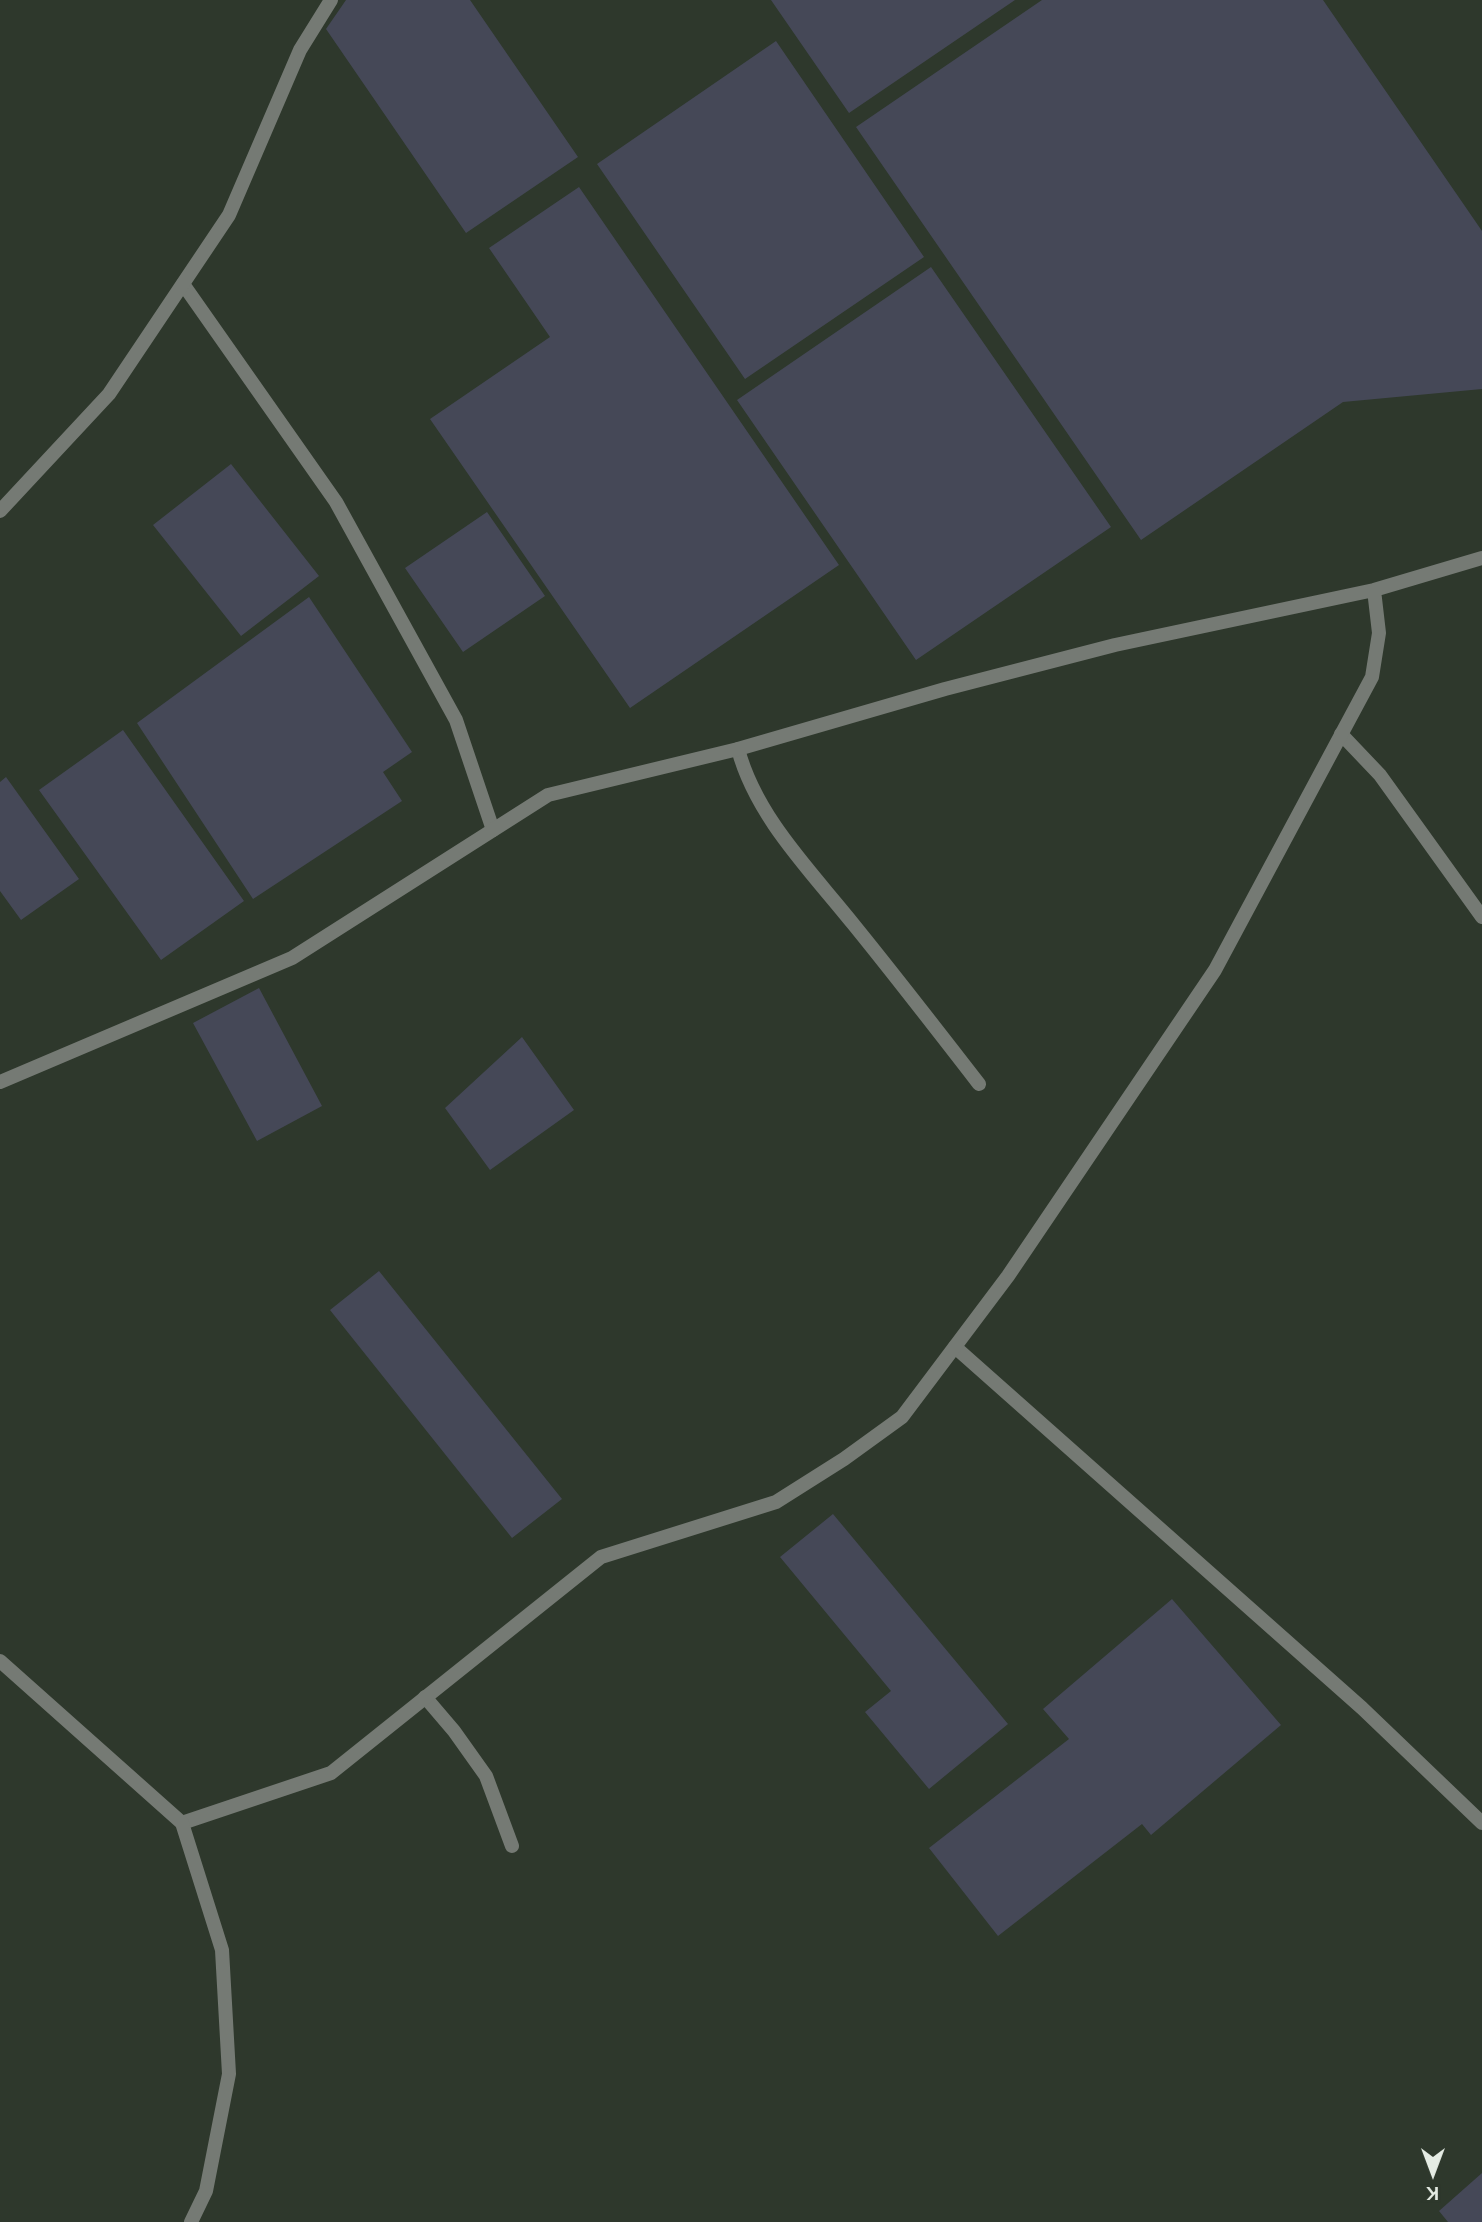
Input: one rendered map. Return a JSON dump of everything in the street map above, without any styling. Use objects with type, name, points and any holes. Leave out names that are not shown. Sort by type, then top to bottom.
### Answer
[{"type":"street","points":[[0,511],[109,394],[229,215],[300,50],[331,0]]},
{"type":"street","points":[[183,284],[336,502],[456,720],[493,830]]},
{"type":"street","points":[[0,1082],[292,958],[548,795],[738,749],[945,689],[1115,645],[1374,590],[1482,558]]},
{"type":"street","points":[[182,1823],[331,1773],[601,1557],[776,1502],[844,1459],[902,1417],[1008,1276],[1215,970],[1372,677],[1379,633],[1374,590]]},
{"type":"street","points":[[1341,734],[1380,775],[1482,917]]},
{"type":"street","points":[[738,749],[755,795],[789,844],[979,1084]]},
{"type":"street","points":[[955,1347],[1362,1707],[1482,1822]]},
{"type":"street","points":[[0,1661],[182,1823],[222,1950],[229,2074],[206,2191],[191,2222]]},
{"type":"street","points":[[425,1698],[454,1731],[486,1776],[512,1846]]},
{"type":"building","points":[[346,0],[470,0],[578,157],[466,233],[326,29]]},
{"type":"building","points":[[771,0],[1015,0],[849,113]]},
{"type":"building","points":[[1042,0],[1323,0],[1482,231],[1482,389],[1343,402],[1141,540],[856,127]]},
{"type":"building","points":[[776,41],[924,257],[745,379],[597,164]]},
{"type":"building","points":[[579,187],[839,565],[630,708],[430,419],[550,337],[489,248]]},
{"type":"building","points":[[931,267],[1111,527],[916,660],[737,400]]},
{"type":"building","points":[[231,464],[319,576],[241,636],[153,525]]},
{"type":"building","points":[[487,512],[545,596],[463,652],[405,568]]},
{"type":"building","points":[[309,597],[412,752],[383,772],[402,801],[253,899],[137,723]]},
{"type":"building","points":[[123,730],[244,901],[161,960],[39,790]]},
{"type":"building","points":[[6,777],[79,879],[21,920],[0,891],[0,782]]},
{"type":"building","points":[[259,988],[322,1106],[257,1141],[193,1023]]},
{"type":"building","points":[[522,1037],[574,1110],[490,1170],[445,1108]]},
{"type":"building","points":[[379,1271],[562,1499],[512,1538],[330,1310]]},
{"type":"building","points":[[833,1514],[1008,1724],[929,1789],[865,1712],[891,1691],[780,1557]]},
{"type":"building","points":[[1172,1599],[1281,1725],[1151,1835],[1142,1824],[998,1936],[929,1848],[1069,1739],[1043,1709]]},
{"type":"building","points":[[1482,2173],[1482,2222],[1448,2222],[1439,2211]]}]
